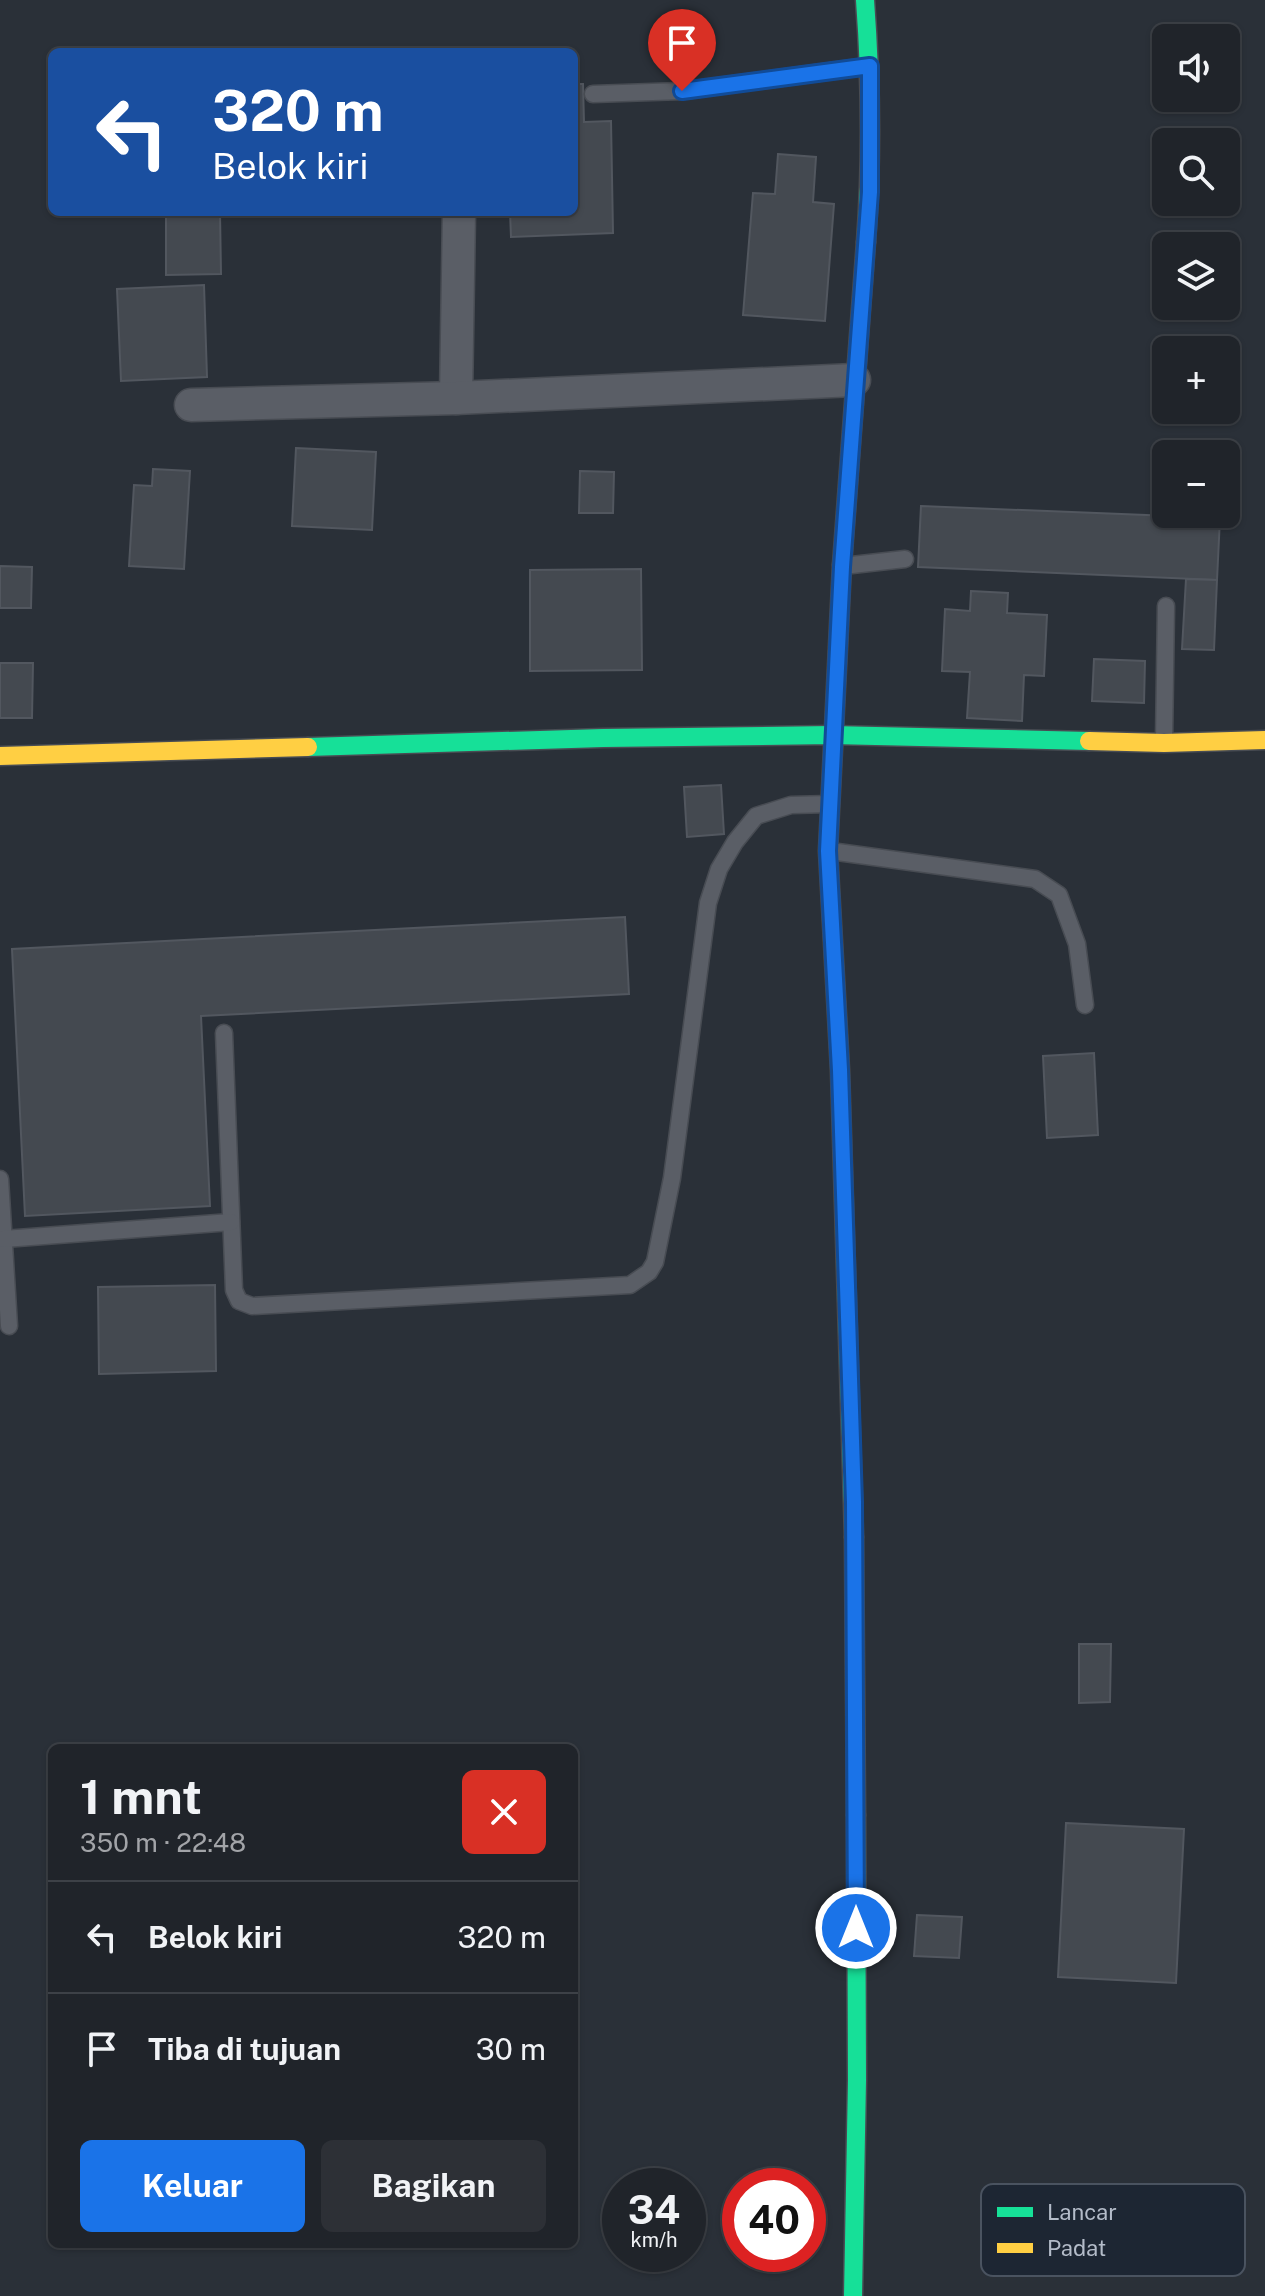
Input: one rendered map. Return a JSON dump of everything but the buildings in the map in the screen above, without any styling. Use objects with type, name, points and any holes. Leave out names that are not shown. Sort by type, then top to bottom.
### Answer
[{"type":"street","points":[[853,2296],[857,2080],[854,1502],[840,1070],[828,851],[842,567],[870,192],[870,66],[865,0]]},
{"type":"street","points":[[456,398],[459,216]]},
{"type":"street","points":[[191,405],[456,398],[854,380]]},
{"type":"street","points":[[0,756],[603,738],[832,735],[1164,743],[1265,740]]},
{"type":"lane","points":[[593,94],[682,91],[870,66]]},
{"type":"lane","points":[[842,567],[905,559]]},
{"type":"lane","points":[[1164,743],[1166,606]]},
{"type":"lane","points":[[224,1033],[236,1298],[245,1305],[619,1287],[639,1281],[655,1262],[672,1178],[708,903],[719,869],[756,816],[791,805],[832,804]]},
{"type":"lane","points":[[828,851],[1035,879],[1059,895],[1077,944],[1085,1005]]},
{"type":"lane","points":[[0,1179],[9,1326]]},
{"type":"lane","points":[[4,1239],[231,1222]]},
{"type":"traffic: fast","points":[[865,0],[870,121],[866,242]]},
{"type":"traffic: fast","points":[[842,565],[828,851],[840,1070],[854,1537]]},
{"type":"traffic: fast","points":[[308,747],[832,735],[1089,741]]},
{"type":"traffic: fast","points":[[853,2296],[857,2080],[856,1815]]},
{"type":"traffic: slow","points":[[842,565],[866,242]]},
{"type":"traffic: slow","points":[[1089,741],[1164,743],[1265,740]]},
{"type":"traffic: slow","points":[[0,756],[308,747]]},
{"type":"traffic: slow","points":[[854,1537],[856,1815]]},
{"type":"route","points":[[682,91],[870,66],[870,192],[842,567],[828,851],[840,1070],[854,1502],[856,1928]]}]
